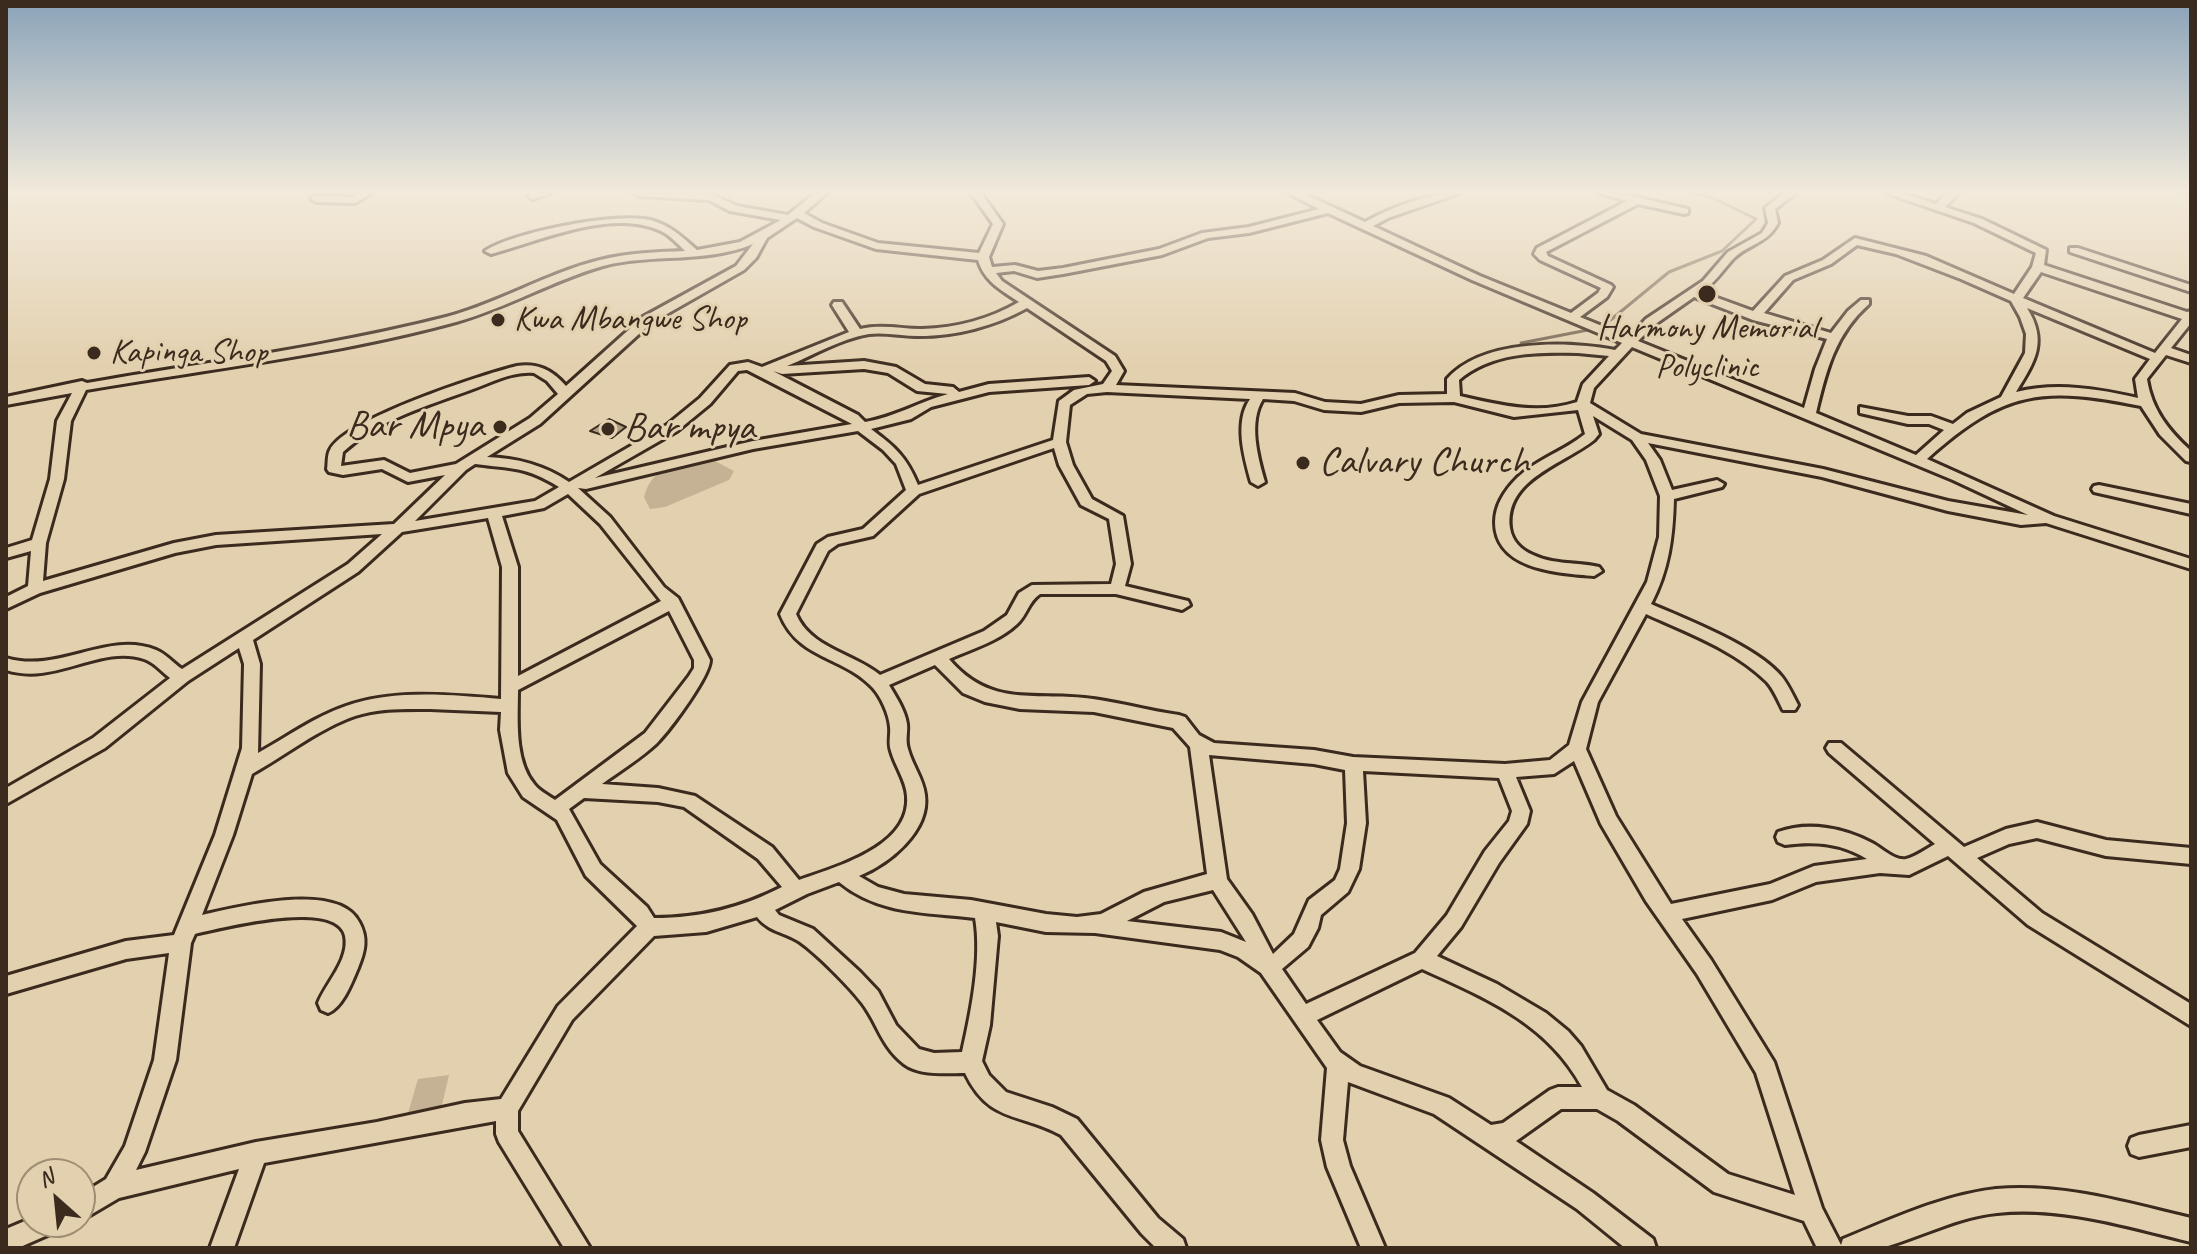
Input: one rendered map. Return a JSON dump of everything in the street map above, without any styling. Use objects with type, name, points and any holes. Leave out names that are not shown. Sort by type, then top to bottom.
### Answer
[{"type":"street","points":[[6,401],[82,385],[331,347],[471,314],[609,261],[701,252]]},
{"type":"street","points":[[6,797],[99,743],[182,677],[353,568],[466,464],[517,434],[647,320],[740,268],[754,252]]},
{"type":"street","points":[[955,252],[985,264],[1037,275],[1163,252]]},
{"type":"street","points":[[985,264],[989,252]]},
{"type":"street","points":[[1420,252],[2049,519],[2191,564]]},
{"type":"street","points":[[1541,252],[1544,258],[1607,287],[1603,295],[1571,318]]},
{"type":"street","points":[[1594,571],[1536,562],[1511,545],[1504,536],[1503,506],[1520,484],[1592,434],[1583,404],[1588,387],[1617,354],[1670,307],[1707,283],[1736,252]]},
{"type":"street","points":[[1757,317],[1757,313],[1789,278],[1827,262],[1841,252]]},
{"type":"street","points":[[1895,252],[1919,258],[2016,300],[2159,354],[2191,359]]},
{"type":"street","points":[[2016,300],[2038,267],[2041,252]]},
{"type":"street","points":[[2079,252],[2191,289]]},
{"type":"street","points":[[985,264],[998,283],[1111,359],[1118,371],[1111,383],[1079,391],[1068,399],[1064,404],[1059,442],[1066,465],[1086,502],[1116,516],[1122,563],[1120,583],[1116,589]]},
{"type":"street","points":[[2038,267],[2190,316],[2141,379],[2146,403],[2157,424],[2191,458]]},
{"type":"street","points":[[1693,293],[1757,317],[1832,337]]},
{"type":"street","points":[[2007,396],[2031,356],[2033,340],[2030,324],[2016,300]]},
{"type":"street","points":[[1808,417],[1832,337],[1842,322],[1865,302]]},
{"type":"street","points":[[766,373],[854,334],[889,329],[908,332],[973,326],[998,319],[1026,303]]},
{"type":"street","points":[[838,305],[853,327],[854,334]]},
{"type":"street","points":[[1454,398],[1453,379],[1461,369],[1477,360],[1568,348],[1617,354]]},
{"type":"street","points":[[766,373],[864,365],[892,370],[929,390],[975,392]]},
{"type":"street","points":[[6,604],[35,589],[174,548],[216,540],[399,528],[494,515],[539,505],[672,428],[705,401],[734,368],[748,366],[864,426],[902,463],[914,491]]},
{"type":"street","points":[[557,808],[651,738],[702,668],[702,660],[672,602],[659,591],[589,503],[526,463],[503,460],[466,464],[408,478],[384,464],[343,471],[334,469],[336,451],[376,423],[421,402],[494,377],[535,370],[545,372],[565,394]]},
{"type":"street","points":[[569,488],[753,445],[898,419],[926,404],[1000,386],[1111,383],[1258,397],[1295,397],[1324,406],[1361,408],[1399,399],[1454,398],[1514,413],[1568,409],[1583,404],[1637,437],[1823,473],[1948,506],[2021,520],[2049,519]]},
{"type":"street","points":[[35,589],[39,543],[57,479],[64,421],[82,385]]},
{"type":"street","points":[[1917,461],[1951,428],[1981,408],[2007,396],[2080,391],[2146,403]]},
{"type":"street","points":[[1258,397],[1251,407],[1250,440],[1251,459],[1258,482]]},
{"type":"street","points":[[1865,410],[1908,420],[1931,420],[1951,428]]},
{"type":"street","points":[[938,657],[958,682],[978,694],[1024,704],[1086,704],[1179,722],[1199,746],[1214,750],[1314,757],[1353,764],[1505,771],[1554,767],[1577,749],[1590,702],[1655,582],[1666,537],[1667,496],[1664,481],[1637,437]]},
{"type":"street","points":[[578,1248],[507,1134],[507,1109],[565,1013],[649,927],[704,923],[761,907],[796,890],[844,875],[874,862],[914,818],[917,806],[914,778],[898,748],[899,726],[877,683],[823,651],[789,622],[788,614],[822,548],[833,540],[868,533],[914,491],[1059,442]]},
{"type":"street","points":[[1667,496],[1717,484]]},
{"type":"street","points":[[2099,489],[2191,509]]},
{"type":"street","points":[[494,515],[510,567],[509,730],[512,755],[523,786],[564,815],[593,870],[640,913],[649,927]]},
{"type":"street","points":[[6,553],[39,543]]},
{"type":"street","points":[[877,683],[971,645],[1002,628],[1013,619],[1025,597],[1037,589],[1116,589],[1182,605]]},
{"type":"street","points":[[510,687],[672,602]]},
{"type":"street","points":[[1644,607],[1760,667],[1777,683],[1789,705]]},
{"type":"street","points":[[114,1187],[134,1152],[165,1060],[184,935],[224,835],[251,748],[254,705],[252,664],[244,638]]},
{"type":"street","points":[[6,664],[13,668],[34,669],[99,652],[130,650],[150,653],[169,671],[182,677]]},
{"type":"street","points":[[243,770],[333,719],[367,706],[511,706]]},
{"type":"street","points":[[1199,746],[1218,881],[1245,920],[1269,967],[1338,1064],[1353,1074],[1441,1106],[1585,1201],[1644,1248]]},
{"type":"street","points":[[1835,748],[2035,919],[2191,1016]]},
{"type":"street","points":[[1577,749],[1608,819],[1766,1069],[1812,1212],[1830,1248]]},
{"type":"street","points":[[1269,967],[1290,954],[1308,928],[1313,910],[1339,890],[1346,879],[1353,854],[1357,788],[1353,764]]},
{"type":"street","points":[[1303,1016],[1422,959],[1454,921],[1492,857],[1518,824],[1521,811],[1505,771]]},
{"type":"street","points":[[580,790],[658,795],[689,801],[765,853],[796,890]]},
{"type":"street","points":[[1666,914],[1772,892],[1814,874],[1880,865],[1909,867],[1955,851],[2037,830],[2106,848],[2191,856]]},
{"type":"street","points":[[1785,837],[1825,834],[1853,841],[1875,852],[1892,866]]},
{"type":"street","points":[[844,875],[871,894],[941,908],[1221,941],[1245,951],[1269,967]]},
{"type":"street","points":[[1092,925],[1164,894],[1218,881]]},
{"type":"street","points":[[6,985],[184,935],[293,909],[317,907],[340,914],[351,925],[355,940],[346,972],[328,1003]]},
{"type":"street","points":[[761,907],[772,921],[806,935],[853,979],[871,998],[888,1032],[913,1058],[934,1063],[971,1062]]},
{"type":"street","points":[[984,912],[988,936],[979,1025],[971,1062],[981,1083],[999,1101],[1052,1118],[1069,1127],[1150,1226],[1174,1248]]},
{"type":"street","points":[[1422,959],[1528,1014],[1554,1032],[1586,1072],[1599,1098]]},
{"type":"street","points":[[1338,1064],[1332,1140],[1339,1167],[1373,1248]]},
{"type":"street","points":[[1489,1137],[1507,1134],[1558,1098],[1599,1098],[1626,1113],[1722,1184],[1812,1212]]},
{"type":"street","points":[[96,1199],[114,1187],[256,1153],[507,1109]]},
{"type":"street","points":[[2139,1146],[2191,1136]]},
{"type":"street","points":[[222,1248],[256,1153]]},
{"type":"street","points":[[1852,1248],[1955,1210],[1997,1201],[2054,1203],[2191,1230]]},
{"type":"shaded area","points":[[711,459],[734,471],[729,480],[665,507],[650,509],[644,497],[655,476],[670,468]]},
{"type":"shaded area","points":[[449,1075],[441,1109],[408,1113],[418,1079]]},
{"type":"building","name":"Bar mpya","points":[[609,419],[626,427],[612,438],[590,431]]},
{"type":"waterway","points":[[1602,327],[1669,272],[1721,252]]},
{"type":"waterway","points":[[1521,343],[1593,329]]},
{"type":"place","name":"Harmony Memorial Polyclinic","points":[[1707,294]]},
{"type":"place","name":"Kwa Mbangwe Shop","points":[[498,320]]},
{"type":"place","name":"Kapinga Shop","points":[[94,353]]},
{"type":"place","name":"Bar Mpya","points":[[500,427]]},
{"type":"place","name":"Bar mpya","points":[[608,429]]},
{"type":"place","name":"Calvary Church","points":[[1303,463]]}]
